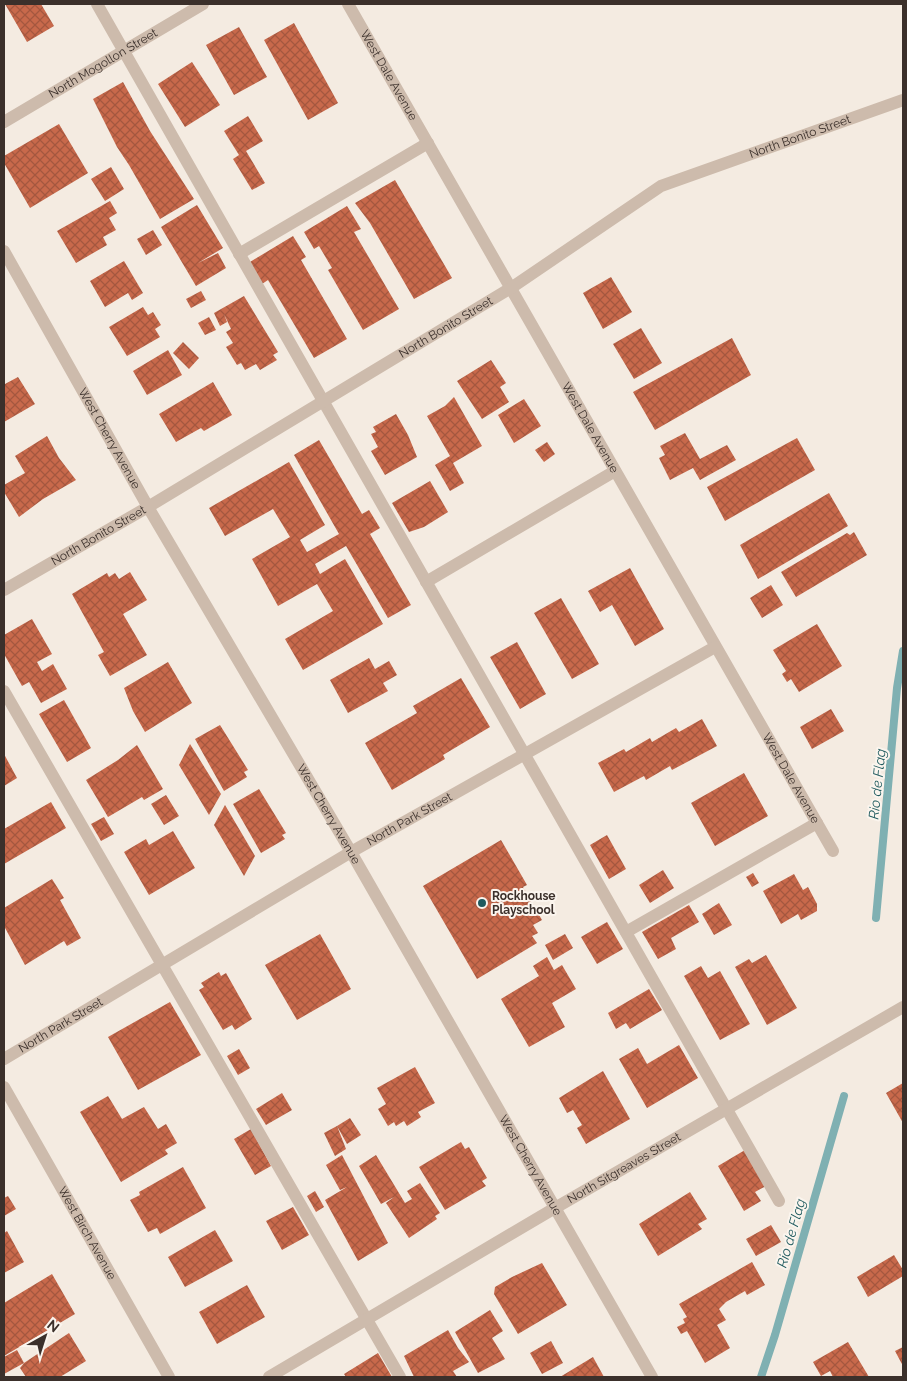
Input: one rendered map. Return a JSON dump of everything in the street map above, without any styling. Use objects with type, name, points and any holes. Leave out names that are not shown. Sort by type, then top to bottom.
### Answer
[{"type":"street","points":[[97,4],[779,1201]]},
{"type":"street","name":"North Mogollon Street","points":[[4,122],[203,4]]},
{"type":"street","name":"West Dale Avenue","points":[[348,4],[714,647],[833,851]]},
{"type":"street","name":"North Bonito Street","points":[[4,590],[148,507],[511,288],[661,186],[903,100]]},
{"type":"street","points":[[239,254],[428,143]]},
{"type":"street","name":"West Cherry Avenue","points":[[4,251],[148,507],[351,852],[652,1377]]},
{"type":"street","points":[[426,582],[615,471]]},
{"type":"street","name":"North Park Street","points":[[4,1059],[351,852],[714,647]]},
{"type":"street","points":[[4,692],[400,1377]]},
{"type":"street","points":[[626,932],[817,823]]},
{"type":"street","name":"North Sitgreaves Street","points":[[269,1377],[903,1006]]},
{"type":"street","name":"West Birch Avenue","points":[[4,1087],[169,1377]]},
{"type":"building","points":[[5,4],[41,4],[54,26],[27,42]]},
{"type":"building","points":[[294,23],[338,103],[308,120],[264,40]]},
{"type":"building","points":[[239,27],[267,77],[234,95],[206,45]]},
{"type":"building","points":[[192,62],[220,105],[185,127],[158,84]]},
{"type":"building","points":[[123,82],[150,131],[194,199],[160,219],[117,147],[93,99]]},
{"type":"building","points":[[248,116],[263,141],[246,151],[265,183],[252,190],[233,159],[239,155],[224,131]]},
{"type":"building","points":[[59,124],[88,173],[30,208],[4,163],[4,156]]},
{"type":"building","points":[[111,167],[124,189],[105,201],[91,179]]},
{"type":"building","points":[[395,180],[452,278],[414,299],[370,223],[355,203]]},
{"type":"building","points":[[110,201],[117,213],[109,218],[116,230],[103,237],[107,245],[76,263],[57,231]]},
{"type":"building","points":[[197,205],[223,248],[198,263],[218,253],[226,268],[196,286],[161,227]]},
{"type":"building","points":[[347,206],[361,229],[354,232],[399,309],[363,330],[328,270],[332,268],[319,246],[314,249],[304,232]]},
{"type":"building","points":[[153,230],[162,245],[146,255],[137,239]]},
{"type":"building","points":[[293,236],[306,257],[301,260],[347,339],[314,358],[268,280],[262,284],[250,262]]},
{"type":"building","points":[[124,261],[143,293],[132,300],[128,293],[105,307],[90,281]]},
{"type":"building","points":[[611,277],[632,312],[603,329],[583,293]]},
{"type":"building","points":[[201,291],[206,300],[191,308],[186,299]]},
{"type":"building","points":[[244,296],[278,352],[273,355],[277,360],[260,370],[256,364],[245,370],[241,363],[237,365],[226,347],[233,343],[226,332],[231,329],[224,314],[227,322],[220,326],[214,313]]},
{"type":"building","points":[[143,307],[148,315],[153,312],[161,325],[155,329],[160,337],[127,356],[109,327]]},
{"type":"building","points":[[209,317],[216,330],[205,335],[198,323]]},
{"type":"building","points":[[641,328],[662,363],[634,379],[613,344]]},
{"type":"building","points":[[732,338],[751,375],[655,430],[633,392]]},
{"type":"building","points":[[183,342],[199,358],[189,369],[173,353]]},
{"type":"building","points":[[168,350],[182,375],[147,395],[133,371]]},
{"type":"building","points":[[491,360],[506,383],[500,387],[509,402],[482,419],[457,381]]},
{"type":"building","points":[[18,377],[35,404],[4,422],[4,382],[5,384]]},
{"type":"building","points":[[213,382],[232,415],[204,431],[201,428],[176,442],[159,414]]},
{"type":"building","points":[[454,397],[482,446],[453,463],[464,483],[450,491],[435,465],[450,456],[427,416],[445,406]]},
{"type":"building","points":[[524,399],[541,426],[514,443],[498,415]]},
{"type":"building","points":[[396,414],[408,435],[417,457],[385,475],[371,451],[378,447],[371,434],[376,432],[373,427]]},
{"type":"building","points":[[685,433],[700,459],[727,445],[736,460],[700,480],[693,468],[670,480],[659,458],[665,455],[660,446]]},
{"type":"building","points":[[47,436],[59,458],[76,480],[43,499],[19,517],[4,492],[4,485],[25,473],[15,456]]},
{"type":"building","points":[[797,438],[815,470],[725,521],[707,487]]},
{"type":"building","points":[[319,440],[362,514],[369,510],[380,528],[370,534],[411,605],[388,618],[346,546],[315,564],[320,574],[345,559],[383,624],[303,670],[285,639],[333,611],[317,584],[278,606],[252,559],[290,537],[273,509],[225,536],[209,508],[289,462],[325,525],[300,540],[307,552],[339,534],[294,455]]},
{"type":"building","points":[[547,442],[555,454],[544,462],[535,450]]},
{"type":"building","points":[[430,481],[448,512],[424,527],[409,532],[392,503]]},
{"type":"building","points":[[829,493],[848,526],[758,579],[740,545]]},
{"type":"building","points":[[854,532],[867,555],[796,597],[781,572],[847,533],[850,535]]},
{"type":"building","points":[[630,568],[664,629],[635,646],[612,605],[600,612],[588,591]]},
{"type":"building","points":[[130,572],[147,600],[123,614],[147,655],[110,676],[98,655],[104,652],[72,594],[107,573],[109,577],[115,573],[119,579]]},
{"type":"building","points":[[771,585],[783,605],[762,618],[750,598]]},
{"type":"building","points":[[561,598],[599,664],[572,679],[534,613]]},
{"type":"building","points":[[32,619],[52,654],[37,662],[42,671],[53,664],[67,689],[41,703],[29,682],[22,686],[4,654],[4,635]]},
{"type":"building","points":[[817,624],[842,666],[799,692],[791,679],[787,682],[782,674],[786,671],[773,650]]},
{"type":"building","points":[[517,642],[546,694],[520,709],[490,657]]},
{"type":"building","points":[[369,658],[375,669],[389,661],[397,675],[383,683],[388,691],[348,713],[330,680]]},
{"type":"building","points":[[168,662],[192,703],[145,732],[133,711],[124,688]]},
{"type":"building","points":[[461,678],[490,727],[443,755],[445,759],[392,790],[365,743],[417,713],[413,706]]},
{"type":"building","points":[[64,700],[91,748],[67,762],[39,714]]},
{"type":"building","points":[[831,709],[844,731],[812,749],[800,727]]},
{"type":"building","points":[[702,719],[717,746],[672,770],[670,766],[646,780],[644,776],[614,792],[598,763],[624,749],[626,752],[650,738],[652,742],[676,728],[679,732]]},
{"type":"building","points":[[220,725],[248,770],[244,772],[247,777],[224,791],[195,739]]},
{"type":"building","points":[[190,744],[221,794],[209,815],[179,765]]},
{"type":"building","points":[[137,745],[163,789],[144,800],[142,797],[108,817],[86,780],[118,760]]},
{"type":"building","points":[[4,754],[17,778],[4,786]]},
{"type":"building","points":[[744,773],[768,816],[715,846],[691,803]]},
{"type":"building","points":[[259,789],[286,833],[282,835],[285,839],[261,853],[233,804]]},
{"type":"building","points":[[166,795],[179,816],[164,825],[151,804]]},
{"type":"building","points":[[51,802],[66,828],[4,864],[4,829]]},
{"type":"building","points":[[225,805],[255,856],[244,876],[214,825]]},
{"type":"building","points":[[104,817],[114,834],[101,841],[91,824]]},
{"type":"building","points":[[173,831],[195,868],[149,895],[124,852],[146,839],[149,845]]},
{"type":"building","points":[[607,835],[626,869],[609,879],[590,845]]},
{"type":"building","name":"Rockhouse Playschool","points":[[501,840],[527,885],[523,887],[542,920],[533,925],[538,933],[532,936],[537,943],[477,979],[423,886]]},
{"type":"building","points":[[663,870],[674,888],[650,903],[639,885]]},
{"type":"building","points":[[753,873],[759,883],[752,887],[746,877]]},
{"type":"building","points":[[794,874],[803,890],[808,887],[817,904],[817,911],[801,920],[798,914],[781,924],[763,891]]},
{"type":"building","points":[[52,879],[64,898],[60,900],[81,938],[67,946],[64,941],[25,965],[4,926],[4,908]]},
{"type":"building","points":[[719,903],[732,925],[714,935],[702,914]]},
{"type":"building","points":[[689,905],[699,922],[671,938],[676,949],[658,959],[642,932]]},
{"type":"building","points":[[607,922],[623,949],[597,964],[581,937]]},
{"type":"building","points":[[320,934],[351,989],[297,1020],[265,965]]},
{"type":"building","points":[[565,934],[573,948],[553,960],[545,945]]},
{"type":"building","points":[[766,955],[797,1008],[767,1025],[735,967],[749,959],[752,963]]},
{"type":"building","points":[[547,957],[554,970],[562,965],[576,989],[552,1003],[565,1027],[529,1047],[501,999],[539,976],[533,966]]},
{"type":"building","points":[[701,966],[708,978],[720,971],[750,1024],[720,1040],[684,976]]},
{"type":"building","points":[[219,972],[221,976],[226,973],[252,1019],[235,1030],[232,1025],[223,1030],[199,990],[204,987],[201,983]]},
{"type":"building","points":[[649,989],[662,1010],[630,1029],[626,1023],[616,1029],[608,1013]]},
{"type":"building","points":[[170,1002],[201,1055],[138,1090],[108,1037]]},
{"type":"building","points":[[679,1045],[698,1078],[647,1108],[619,1059],[638,1048],[647,1064]]},
{"type":"building","points":[[239,1049],[250,1068],[238,1075],[227,1056]]},
{"type":"building","points":[[415,1067],[435,1103],[418,1112],[421,1117],[407,1126],[404,1121],[396,1126],[394,1122],[388,1126],[378,1109],[386,1104],[377,1088]]},
{"type":"building","points":[[603,1071],[630,1119],[586,1144],[577,1128],[582,1125],[573,1110],[567,1113],[559,1098]]},
{"type":"building","points":[[903,1083],[903,1123],[886,1093]]},
{"type":"building","points":[[282,1093],[292,1110],[266,1125],[256,1109]]},
{"type":"building","points":[[108,1096],[122,1119],[144,1107],[158,1129],[166,1124],[177,1143],[165,1150],[168,1154],[121,1182],[80,1112]]},
{"type":"building","points":[[350,1118],[361,1135],[347,1144],[337,1126]]},
{"type":"building","points":[[337,1126],[346,1149],[335,1156],[324,1133]]},
{"type":"building","points":[[251,1129],[271,1166],[255,1175],[234,1139]]},
{"type":"building","points":[[461,1142],[465,1149],[469,1147],[487,1178],[482,1181],[486,1186],[445,1210],[419,1167]]},
{"type":"building","points":[[745,1150],[766,1186],[755,1192],[761,1201],[744,1211],[718,1166]]},
{"type":"building","points":[[342,1155],[388,1243],[358,1261],[325,1200],[347,1187],[340,1190],[326,1165]]},
{"type":"building","points":[[376,1155],[405,1203],[412,1199],[407,1191],[420,1183],[440,1213],[435,1216],[437,1219],[409,1238],[386,1203],[394,1197],[381,1204],[359,1166]]},
{"type":"building","points":[[183,1167],[206,1208],[160,1234],[157,1228],[148,1232],[130,1200],[140,1195],[139,1192]]},
{"type":"building","points":[[315,1191],[324,1207],[316,1212],[307,1196]]},
{"type":"building","points":[[690,1192],[707,1219],[698,1224],[702,1229],[658,1256],[639,1224]]},
{"type":"building","points":[[8,1196],[16,1209],[4,1216],[4,1198]]},
{"type":"building","points":[[293,1207],[309,1235],[282,1250],[266,1221]]},
{"type":"building","points":[[771,1225],[781,1242],[756,1256],[746,1239]]},
{"type":"building","points":[[215,1230],[233,1261],[185,1287],[168,1257]]},
{"type":"building","points":[[7,1231],[24,1262],[4,1273],[4,1233]]},
{"type":"building","points":[[894,1255],[903,1270],[903,1276],[868,1297],[857,1277]]},
{"type":"building","points":[[752,1262],[765,1285],[747,1295],[745,1291],[726,1302],[719,1309],[726,1320],[717,1325],[730,1348],[705,1363],[687,1331],[681,1334],[677,1327],[685,1323],[683,1319],[687,1317],[679,1304]]},
{"type":"building","points":[[542,1263],[567,1305],[518,1334],[494,1294],[495,1287]]},
{"type":"building","points":[[52,1274],[75,1314],[4,1356],[4,1303]]},
{"type":"building","points":[[247,1285],[265,1317],[217,1344],[199,1312]]},
{"type":"building","points":[[490,1310],[503,1331],[492,1338],[505,1359],[478,1373],[455,1332]]},
{"type":"building","points":[[448,1330],[458,1348],[469,1362],[453,1371],[457,1377],[414,1377],[404,1356]]},
{"type":"building","points":[[69,1333],[86,1361],[60,1377],[26,1377],[20,1368],[24,1363]]},
{"type":"building","points":[[551,1341],[563,1363],[542,1374],[530,1353]]},
{"type":"building","points":[[848,1342],[869,1377],[833,1377],[830,1371],[821,1376],[813,1362]]},
{"type":"building","points":[[903,1347],[903,1366],[895,1351]]},
{"type":"building","points":[[17,1350],[24,1363],[4,1374],[4,1357]]},
{"type":"building","points":[[378,1353],[392,1377],[346,1377],[344,1374]]},
{"type":"building","points":[[593,1357],[604,1377],[560,1377]]},
{"type":"waterway","name":"Rio de Flag","points":[[876,918],[897,688],[903,651]]},
{"type":"waterway","name":"Rio de Flag","points":[[761,1377],[775,1335],[844,1096]]},
{"type":"place","name":"Rockhouse Playschool","points":[[482,903]]}]
